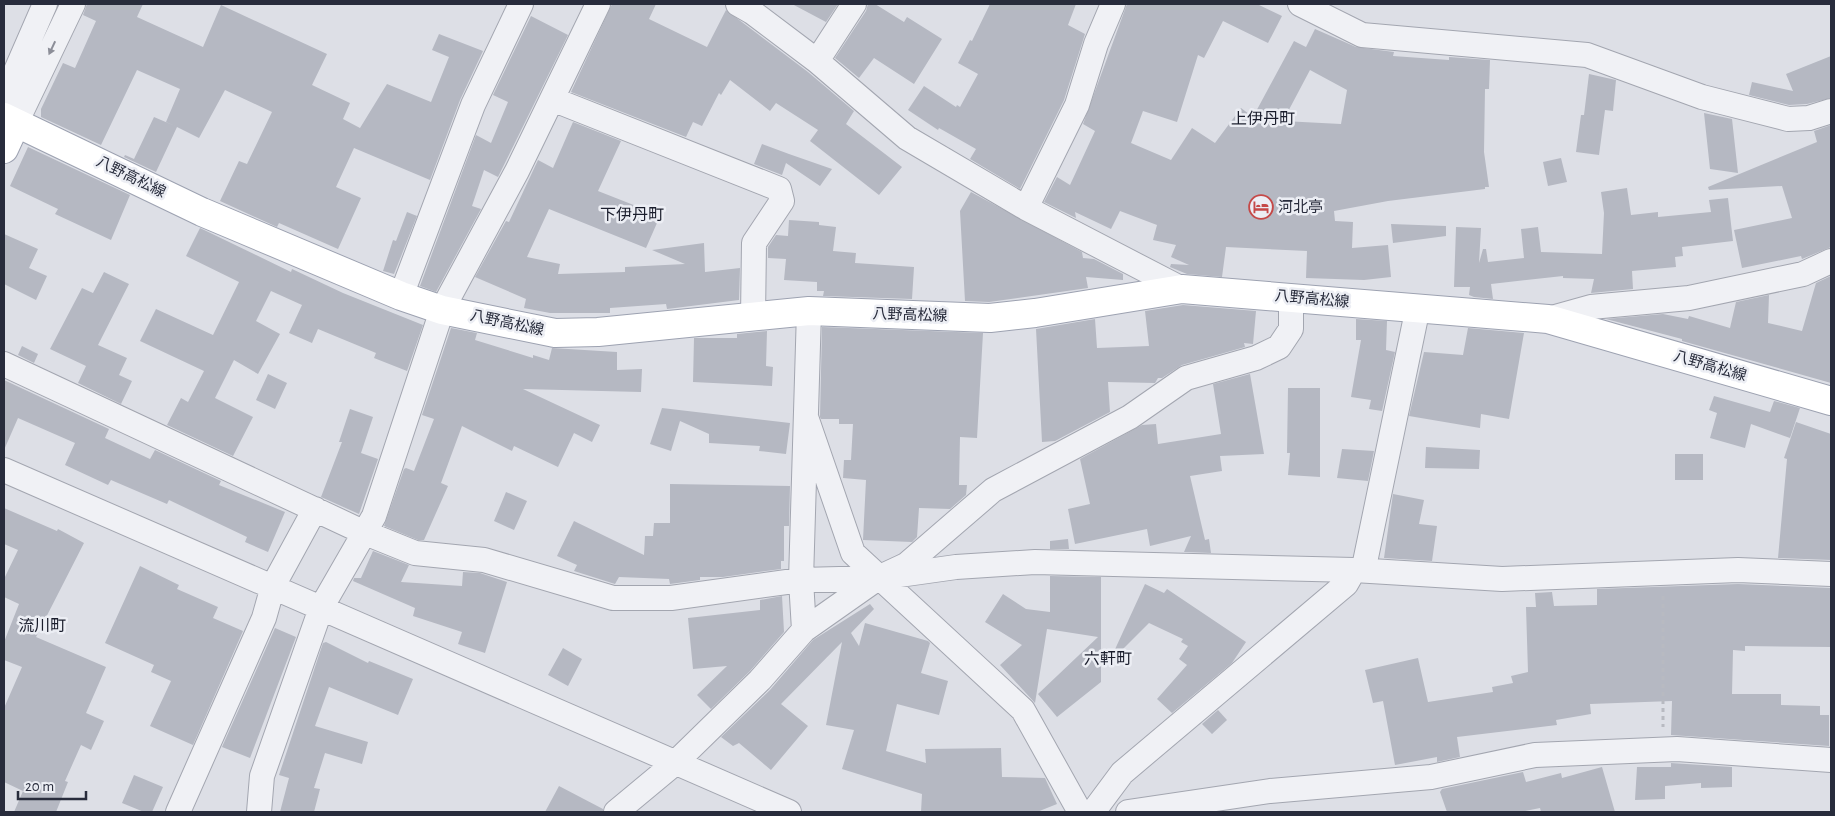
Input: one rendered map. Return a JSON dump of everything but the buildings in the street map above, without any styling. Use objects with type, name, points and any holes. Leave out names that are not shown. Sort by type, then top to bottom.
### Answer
[{"type":"main road","name":"八野高松線","points":[[10,120],[202,212],[401,296],[442,310],[554,333],[598,332],[809,311],[990,318],[1035,313],[1182,289],[1548,319],[1831,401]]},
{"type":"main road","points":[[4,149],[10,120]]},
{"type":"street","points":[[10,120],[12,90],[45,4]]},
{"type":"street","points":[[12,90],[73,4]]},
{"type":"street","points":[[401,296],[473,105],[522,4]]},
{"type":"street","points":[[259,812],[262,776],[321,608],[363,532],[374,516],[442,310],[518,171],[598,4]]},
{"type":"street","points":[[738,4],[752,12],[817,61],[907,138],[1026,208],[1182,289]]},
{"type":"street","points":[[817,61],[854,4]]},
{"type":"street","points":[[1026,208],[1077,106],[1096,44],[1113,4]]},
{"type":"street","points":[[1300,4],[1362,35],[1587,55],[1702,97],[1788,119],[1809,118],[1831,111]]},
{"type":"street","points":[[552,99],[779,189],[782,201],[754,243],[753,316]]},
{"type":"street","points":[[1548,319],[1591,307],[1689,298],[1803,274],[1831,261]]},
{"type":"street","points":[[616,812],[675,763],[760,680],[804,630],[878,578],[906,565],[992,490],[1130,417],[1186,378],[1256,358],[1279,347],[1291,329],[1291,297]]},
{"type":"street","points":[[1092,812],[1122,773],[1346,584],[1354,570],[1364,567],[1418,307]]},
{"type":"street","points":[[804,630],[802,580],[809,311]]},
{"type":"street","points":[[4,364],[363,532],[415,553],[484,560],[613,598],[671,598],[802,580],[878,578],[956,567],[1035,562],[1354,570],[1502,579],[1738,570],[1831,574]]},
{"type":"street","points":[[806,417],[852,552],[1023,710],[1080,812]]},
{"type":"street","points":[[4,470],[789,812]]},
{"type":"street","points":[[178,812],[264,618],[273,586],[315,509]]},
{"type":"street","points":[[1128,812],[1270,791],[1431,777],[1535,755],[1664,750],[1831,760]]},
{"type":"path","points":[[1663,572],[1664,750]]},
{"type":"place","name":"河北亭","points":[[1261,207]]},
{"type":"district","name":"上伊丹町","points":[[1263,119]]},
{"type":"district","name":"下伊丹町","points":[[632,215]]},
{"type":"district","name":"流川町","points":[[42,626]]},
{"type":"district","name":"六軒町","points":[[1108,659]]}]
